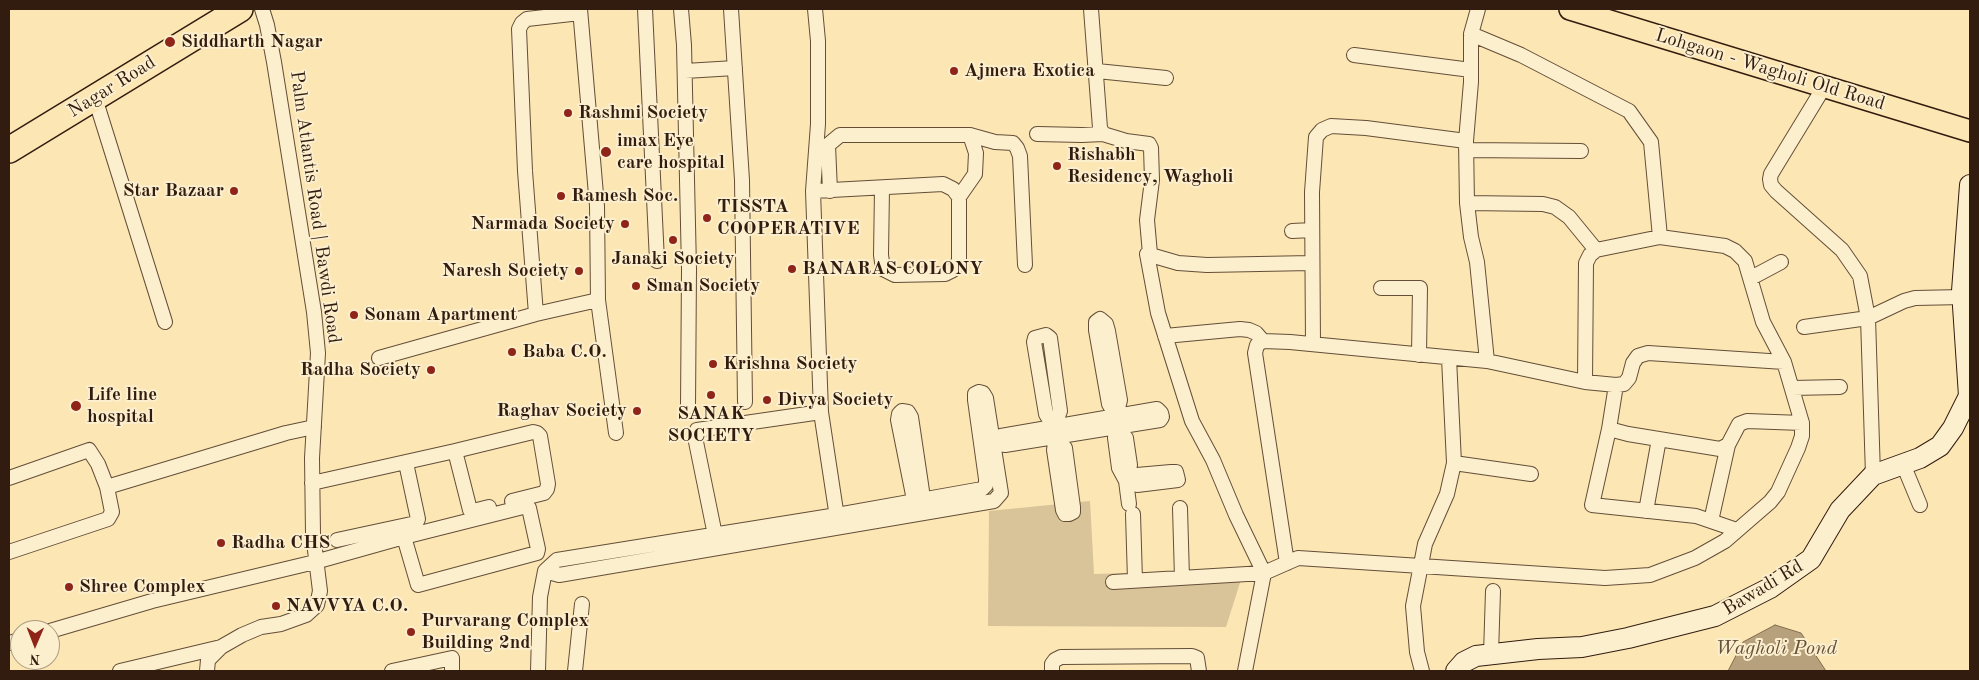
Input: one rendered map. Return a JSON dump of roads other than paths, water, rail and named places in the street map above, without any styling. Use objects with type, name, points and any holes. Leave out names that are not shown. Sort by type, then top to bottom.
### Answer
[{"type":"highway","name":"Nagar Road","points":[[9,150],[95,98],[115,76],[212,9]]},
{"type":"highway","name":"Nagar Road","points":[[9,132],[240,9]]},
{"type":"main road","name":"Lohgaon - Wagholi Old Road","points":[[1570,9],[1970,131]]},
{"type":"street","name":"Palm Atlantis Road | Bawdi Road","points":[[120,671],[221,647],[261,628],[281,624],[306,615],[317,605],[320,591],[316,562],[312,483],[318,353],[314,312],[274,62],[262,9]]},
{"type":"street","points":[[645,9],[657,261]]},
{"type":"street","points":[[681,9],[685,71],[688,407]]},
{"type":"street","points":[[731,9],[742,180],[745,402]]},
{"type":"street","points":[[815,9],[818,41],[818,124],[813,191],[821,412],[838,521]]},
{"type":"street","points":[[1091,9],[1100,128],[1103,134]]},
{"type":"street","points":[[1478,9],[1470,34],[1471,70],[1466,146],[1467,202],[1478,262],[1487,362]]},
{"type":"street","points":[[536,314],[525,171],[518,29],[522,22],[533,17],[580,11],[597,206],[598,300],[616,433]]},
{"type":"street","points":[[1470,34],[1521,55],[1629,110],[1651,142],[1660,237]]},
{"type":"street","points":[[1354,56],[1471,70]]},
{"type":"street","points":[[685,71],[735,68]]},
{"type":"street","points":[[1097,71],[1166,78]]},
{"type":"street","points":[[1824,87],[1771,174],[1770,179],[1776,191],[1842,250],[1860,276],[1868,318],[1874,475]]},
{"type":"street","points":[[95,98],[166,322]]},
{"type":"street","points":[[1313,344],[1312,230],[1316,137],[1322,130],[1330,126],[1366,128],[1466,146],[1580,151]]},
{"type":"street","points":[[1037,134],[1103,134],[1126,141],[1148,144],[1151,148],[1152,180],[1147,220],[1150,254],[1147,254],[1158,313],[1192,421],[1213,460],[1236,515],[1264,573],[1245,671]]},
{"type":"street","points":[[830,191],[828,145],[840,135],[970,135],[995,142],[1013,143],[1020,156],[1025,265]]},
{"type":"street","points":[[882,189],[881,255],[883,269],[896,275],[945,274],[953,270],[959,261],[959,197],[975,174],[976,154],[970,135]]},
{"type":"street","points":[[813,191],[882,189],[943,184],[953,189],[959,197]]},
{"type":"street","name":"Bawadi Rd","points":[[1456,671],[1464,662],[1476,656],[1538,648],[1582,647],[1628,638],[1715,616],[1770,588],[1811,559],[1840,510],[1874,475],[1920,458],[1940,446],[1970,399],[1962,297],[1970,185]]},
{"type":"street","points":[[1467,202],[1543,204],[1555,207],[1569,217],[1596,250]]},
{"type":"street","points":[[1292,231],[1312,230]]},
{"type":"street","points":[[1113,582],[1264,573],[1298,558],[1605,578],[1650,576],[1695,558],[1725,541],[1770,502],[1778,492],[1802,436],[1802,423],[1784,362],[1764,322],[1746,260],[1725,246],[1660,237],[1596,250],[1590,255],[1586,263],[1586,382]]},
{"type":"street","points":[[1150,254],[1178,263],[1207,265],[1311,263]]},
{"type":"street","points":[[1751,278],[1781,262]]},
{"type":"street","points":[[1381,288],[1420,288],[1419,355]]},
{"type":"street","points":[[1804,327],[1868,318],[1904,301],[1915,298],[1962,297]]},
{"type":"street","points":[[380,358],[536,314],[598,300]]},
{"type":"street","points":[[1117,421],[1120,400],[1108,331],[1106,324],[1100,319],[1096,322],[1096,330],[1109,404],[1117,421],[1126,438],[1129,456],[1130,465],[1126,481],[1131,509],[1135,580]]},
{"type":"street","points":[[1165,336],[1240,329],[1256,333],[1263,341]]},
{"type":"street","points":[[1046,335],[1050,338],[1060,411],[1055,432],[1046,414],[1034,342],[1036,338],[1046,335]]},
{"type":"street","points":[[1287,563],[1255,353],[1257,345],[1263,341],[1313,344],[1487,362],[1586,382],[1616,385],[1624,384],[1629,378],[1633,363],[1638,356],[1648,353],[1784,362]]},
{"type":"street","points":[[1422,671],[1417,652],[1413,606],[1425,544],[1447,494],[1454,463],[1450,358]]},
{"type":"street","points":[[1616,385],[1609,429],[1592,505],[1696,516],[1737,530]]},
{"type":"street","points":[[1792,388],[1840,387]]},
{"type":"street","points":[[902,411],[908,412],[911,417],[922,491],[919,507],[913,495],[898,420],[899,414],[902,411]]},
{"type":"street","points":[[708,540],[695,437],[698,430],[821,412]]},
{"type":"street","points":[[988,443],[1001,436],[1055,432],[1117,421]]},
{"type":"street","points":[[1609,429],[1720,449],[1728,445],[1734,438],[1734,431],[1739,424],[1747,421],[1802,423]]},
{"type":"street","points":[[107,487],[286,433],[314,427]]},
{"type":"street","points":[[312,483],[406,463],[455,451],[533,432],[540,436],[548,484],[547,489],[544,493],[473,511],[470,510],[455,451]]},
{"type":"street","points":[[1646,511],[1659,439]]},
{"type":"street","points":[[538,671],[540,596],[546,571],[559,575],[592,561],[708,540],[805,534],[838,521],[919,507],[994,502],[1001,493],[988,443]]},
{"type":"street","points":[[985,487],[988,443]]},
{"type":"street","points":[[1711,521],[1728,445]]},
{"type":"street","points":[[9,478],[89,450],[98,464],[107,487],[112,512],[108,518],[9,552]]},
{"type":"street","points":[[337,540],[416,523],[418,519],[406,463]]},
{"type":"street","points":[[1454,463],[1532,474]]},
{"type":"street","points":[[1903,464],[1920,505]]},
{"type":"street","points":[[919,507],[985,487]]},
{"type":"street","points":[[985,487],[999,498]]},
{"type":"street","points":[[60,628],[152,601],[316,562],[404,537],[526,506],[529,508],[538,549],[537,553],[418,585],[404,537]]},
{"type":"street","points":[[1180,508],[1182,578]]},
{"type":"street","points":[[1491,654],[1493,591]]},
{"type":"street","points":[[575,671],[582,604]]},
{"type":"street","points":[[208,671],[208,660],[221,647]]},
{"type":"street","points":[[1052,671],[1052,664],[1061,657],[1183,656],[1197,658],[1199,671]]},
{"type":"street","points":[[392,671],[452,658],[452,671]]},
{"type":"water","name":"Wagholi Pond","points":[[1775,625],[1801,633],[1826,671],[1728,671],[1743,642]]},
{"type":"place","name":"Siddharth Nagar","points":[[170,42]]},
{"type":"place","name":"Ajmera Exotica","points":[[954,71]]},
{"type":"place","name":"Rashmi Society","points":[[568,113]]},
{"type":"place","name":"imax Eye care hospital","points":[[606,152]]},
{"type":"place","name":"Rishabh Residency, Wagholi","points":[[1057,166]]},
{"type":"place","name":"Star Bazaar","points":[[234,191]]},
{"type":"place","name":"Ramesh Soc.","points":[[561,196]]},
{"type":"place","name":"TISSTA COOPERATIVE","points":[[707,218]]},
{"type":"place","name":"Narmada Society","points":[[625,224]]},
{"type":"place","name":"Janaki Society","points":[[673,240]]},
{"type":"place","name":"BANARAS COLONY","points":[[792,269]]},
{"type":"place","name":"Naresh Society","points":[[579,271]]},
{"type":"place","name":"Sman Society","points":[[636,286]]},
{"type":"place","name":"Sonam Apartment","points":[[354,315]]},
{"type":"place","name":"Baba C.O.","points":[[512,352]]},
{"type":"place","name":"Krishna Society","points":[[713,364]]},
{"type":"place","name":"Radha Society","points":[[431,370]]},
{"type":"place","name":"SANAK SOCIETY","points":[[711,395]]},
{"type":"place","name":"Divya Society","points":[[767,400]]},
{"type":"place","name":"Life line hospital","points":[[76,406]]},
{"type":"place","name":"Raghav Society","points":[[637,411]]},
{"type":"place","name":"Radha CHS","points":[[221,543]]},
{"type":"place","name":"Shree Complex","points":[[69,587]]},
{"type":"place","name":"NAVVYA C.O.","points":[[276,606]]},
{"type":"place","name":"Purvarang Complex Building 2nd","points":[[411,632]]}]
